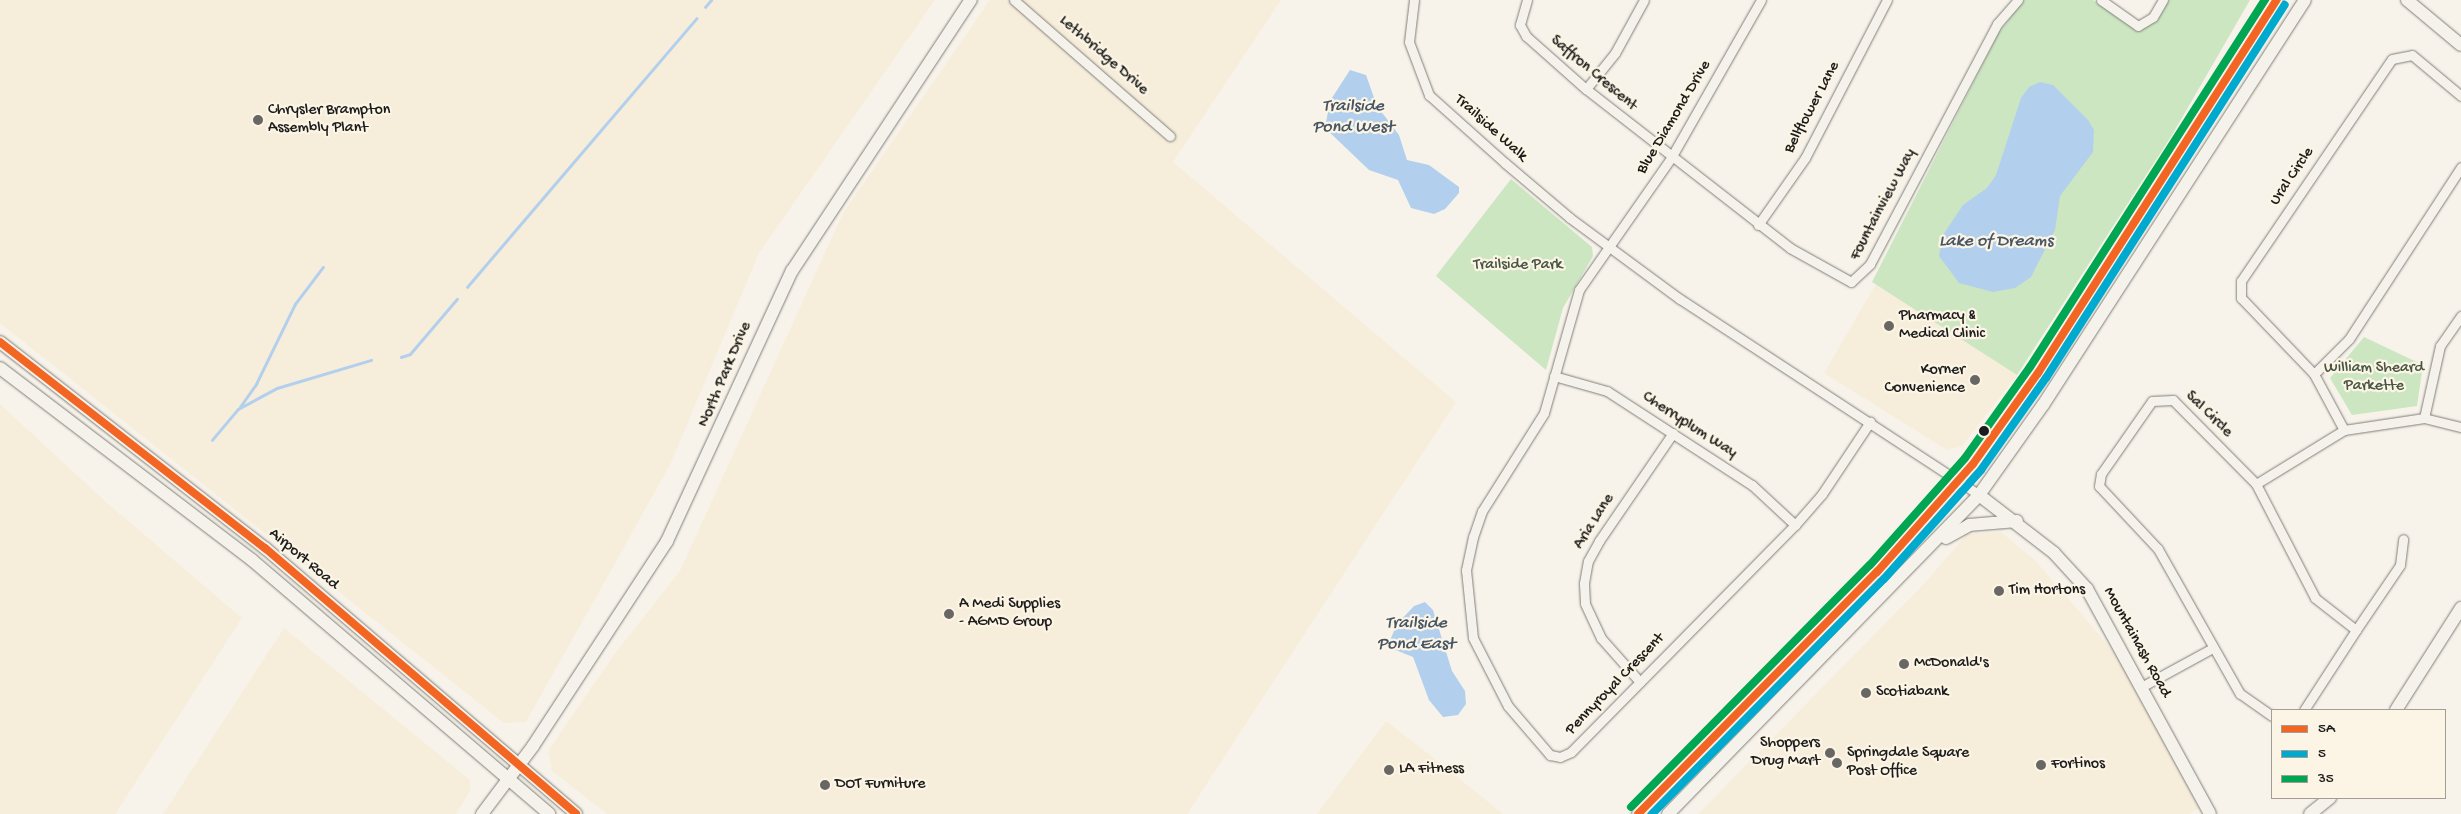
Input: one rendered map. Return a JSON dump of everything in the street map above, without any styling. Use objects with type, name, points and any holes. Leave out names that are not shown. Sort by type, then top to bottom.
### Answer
[{"type":"main road","name":"North Park Drive","points":[[482,814],[518,766],[667,541],[792,272],[970,0]]},
{"type":"main road","points":[[1638,814],[1876,572],[1960,482],[2038,373],[2276,0]]},
{"type":"main road","points":[[2407,0],[2461,44]]},
{"type":"main road","points":[[1668,814],[1935,544],[1979,495],[2043,405],[2305,2]]},
{"type":"main road","name":"Airport Road","points":[[0,342],[265,548],[576,814]]},
{"type":"main road","name":"Airport Road","points":[[0,368],[252,560],[549,814]]},
{"type":"main road","name":"Mountainash Road","points":[[1979,495],[2017,521],[2087,589],[2143,686],[2210,814]]},
{"type":"main road","points":[[1935,544],[1969,525],[2017,521]]},
{"type":"main road","points":[[2397,709],[2461,608]]},
{"type":"main road","points":[[2310,814],[2329,799]]},
{"type":"street","name":"Lethbridge Drive","points":[[1014,0],[1170,136]]},
{"type":"street","name":"Trailside Walk","points":[[1414,0],[1409,42],[1429,95],[1609,248],[1680,299],[1979,495]]},
{"type":"street","name":"Saffron Crescent","points":[[1528,0],[1520,25],[1526,36],[1586,89],[1671,158]]},
{"type":"street","points":[[1586,89],[1615,53],[1644,0]]},
{"type":"street","name":"Blue Diamond Drive","points":[[1609,248],[1671,158],[1760,0]]},
{"type":"street","name":"Bellflower Lane","points":[[1758,225],[1804,158],[1887,0]]},
{"type":"street","name":"Fountainview Way","points":[[1671,158],[1758,225],[1837,276],[1851,282],[1858,279],[1997,24],[2018,0]]},
{"type":"street","points":[[2101,0],[2138,26],[2152,17],[2163,0]]},
{"type":"street","name":"Ural Circle","points":[[2344,430],[2314,374],[2241,298],[2240,282],[2392,59],[2412,54],[2461,96]]},
{"type":"street","points":[[2314,374],[2349,339],[2461,167]]},
{"type":"street","name":"Pennyroyal Crescent","points":[[1609,248],[1579,290],[1544,413],[1482,511],[1473,537],[1466,570],[1473,638],[1508,706],[1550,755],[1560,757],[1571,752],[1795,525],[1822,494],[1870,422]]},
{"type":"street","points":[[2424,418],[2440,346],[2461,316]]},
{"type":"street","name":"Cherryplum Way","points":[[1554,376],[1607,391],[1752,485],[1795,525]]},
{"type":"street","name":"Sal Circle","points":[[2271,715],[2240,694],[2211,649],[2158,549],[2099,486],[2101,474],[2152,401],[2164,398],[2174,400],[2256,484],[2315,598],[2356,630]]},
{"type":"street","points":[[2256,484],[2344,430],[2424,418],[2461,427]]},
{"type":"street","name":"Aria Lane","points":[[1640,682],[1601,638],[1585,603],[1584,582],[1588,561],[1599,541],[1672,433]]},
{"type":"street","points":[[2305,709],[2400,565],[2403,539]]},
{"type":"street","points":[[2143,686],[2211,649]]},
{"type":"shaded area","name":"Chrysler Brampton Assembly Plant","points":[[0,0],[935,0],[759,253],[670,465],[526,722],[504,723],[0,323]]},
{"type":"shaded area","points":[[990,0],[1281,0],[1173,162],[1456,402],[1187,814],[607,814],[552,771],[548,751],[616,652],[680,571],[843,213]]},
{"type":"shaded area","points":[[1876,284],[2017,375],[1962,446],[1947,450],[1824,373]]},
{"type":"shaded area","points":[[0,404],[107,503],[242,618],[115,814],[0,814]]},
{"type":"shaded area","points":[[2001,532],[2036,561],[2143,686],[2205,805],[2189,814],[1698,814],[1923,585],[1967,534]]},
{"type":"shaded area","points":[[284,628],[470,780],[470,791],[456,814],[163,814]]},
{"type":"shaded area","points":[[1386,721],[1426,752],[1503,814],[1317,814]]},
{"type":"green space","points":[[2024,0],[2093,0],[2136,30],[2153,23],[2169,0],[2250,0],[2172,135],[2017,375],[1872,282],[1999,32]]},
{"type":"green space","name":"Trailside Park","points":[[1511,179],[1592,247],[1593,256],[1563,308],[1546,370],[1436,276]]},
{"type":"green space","name":"William Sheard Parkette","points":[[2364,337],[2423,365],[2417,406],[2352,415],[2330,378]]},
{"type":"water","name":"Trailside Pond West","points":[[1350,70],[1366,75],[1377,106],[1399,135],[1407,160],[1429,165],[1459,187],[1459,193],[1445,209],[1434,214],[1411,208],[1398,180],[1369,170],[1325,128],[1330,101]]},
{"type":"water","name":"Lake of Dreams","points":[[2040,82],[2053,85],[2088,120],[2094,130],[2093,152],[2060,196],[2055,230],[2031,277],[2015,288],[1993,292],[1959,283],[1939,256],[1943,235],[1963,205],[1987,188],[1996,175],[2021,98],[2029,87]]},
{"type":"water","name":"Trailside Pond East","points":[[1425,602],[1433,610],[1452,671],[1465,691],[1466,704],[1458,715],[1443,717],[1429,700],[1413,657],[1393,649],[1391,638],[1397,624],[1414,606]]},
{"type":"waterway","points":[[705,7],[711,0]]},
{"type":"waterway","points":[[467,287],[696,19]]},
{"type":"waterway","points":[[240,407],[256,384],[295,304],[323,267]]},
{"type":"waterway","points":[[401,357],[410,354],[457,299]]},
{"type":"waterway","points":[[212,440],[238,409],[277,388],[371,360]]},
{"type":"transit line","name":"35","points":[[1631,807],[1870,565],[1965,458],[2030,367],[2265,0]]},
{"type":"transit line","name":"5A","points":[[1638,814],[1877,572],[1973,464],[2038,373],[2277,0]]},
{"type":"transit line","name":"5","points":[[1652,814],[1884,579],[1981,470],[2046,378],[2285,5]]},
{"type":"transit line","name":"5A","points":[[0,342],[265,548],[576,814]]},
{"type":"place","name":"Chrysler Brampton Assembly Plant","points":[[258,120]]},
{"type":"place","name":"Pharmacy & Medical Clinic","points":[[1889,326]]},
{"type":"place","name":"Korner Convenience","points":[[1975,380]]},
{"type":"place","name":"Tim Hortons","points":[[1999,591]]},
{"type":"place","name":"A Medi Supplies - AGMD Group","points":[[949,614]]},
{"type":"place","name":"McDonald's","points":[[1904,664]]},
{"type":"place","name":"Scotiabank","points":[[1866,693]]},
{"type":"place","name":"Shoppers Drug Mart","points":[[1830,753]]},
{"type":"place","name":"Springdale Square Post Office","points":[[1837,763]]},
{"type":"place","name":"Fortinos","points":[[2041,765]]},
{"type":"place","name":"LA Fitness","points":[[1389,770]]},
{"type":"place","name":"DOT Furniture","points":[[825,785]]}]
